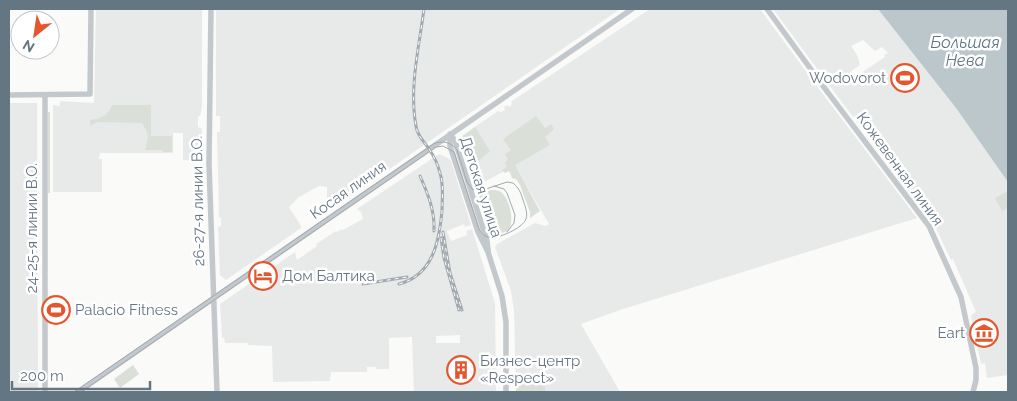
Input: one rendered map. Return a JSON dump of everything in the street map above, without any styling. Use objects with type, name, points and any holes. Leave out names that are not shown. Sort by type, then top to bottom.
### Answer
[{"type":"street","points":[[9,95],[90,94],[91,9]]},
{"type":"street","name":"26-27-я линии В.О.","points":[[211,9],[209,154],[217,392]]},
{"type":"street","name":"Косая линия","points":[[78,392],[632,9]]},
{"type":"street","name":"Кожевенная линия","points":[[767,9],[929,226],[960,297],[976,368],[973,392]]},
{"type":"street","name":"24-25-я линии В.О.","points":[[45,95],[45,392]]},
{"type":"street","name":"Детская улица","points":[[450,134],[450,146],[478,232],[485,242],[505,310],[506,392]]},
{"type":"shaded area","points":[[96,9],[202,9],[202,107],[200,116],[198,116],[198,127],[202,129],[201,161],[183,160],[183,133],[173,133],[173,153],[100,153],[99,159],[102,159],[102,192],[53,192],[53,105],[60,106],[60,101],[94,103]]},
{"type":"shaded area","points":[[216,9],[620,9],[329,211],[327,210],[327,187],[319,186],[299,197],[289,207],[301,228],[226,280],[220,275],[218,227],[221,226],[221,218],[219,217],[217,132],[220,132],[220,116],[216,116]]},
{"type":"shaded area","points":[[650,9],[760,9],[917,218],[620,310],[581,324],[620,392],[516,392],[514,311],[511,291],[495,247],[497,244],[535,223],[546,226],[549,224],[515,166],[476,186],[461,138],[498,111],[505,110],[504,107],[507,105],[511,106],[512,101]]},
{"type":"shaded area","points":[[773,9],[878,9],[956,108],[1008,182],[1008,375],[987,378],[985,363],[981,364],[971,315],[976,312],[953,259],[951,260],[932,220]],"holes":[[[863,40],[875,51],[882,47],[888,53],[855,77],[851,71],[860,65],[857,55],[851,46]]]},
{"type":"shaded area","points":[[9,103],[37,103],[38,392],[9,392]]},
{"type":"shaded area","points":[[112,105],[151,105],[151,136],[172,136],[172,152],[145,150],[148,136],[142,123],[97,122],[90,126],[90,120],[104,116]]},
{"type":"shaded area","points":[[48,112],[50,112],[50,193],[48,193]]},
{"type":"shaded area","points":[[536,116],[545,128],[551,124],[554,129],[545,137],[550,145],[515,165],[540,211],[530,218],[530,212],[520,185],[516,179],[511,178],[509,171],[505,173],[502,170],[507,167],[505,162],[508,160],[505,154],[511,150],[503,139]]},
{"type":"shaded area","points":[[475,127],[490,151],[476,163],[482,183],[476,186],[461,138]]},
{"type":"shaded area","points":[[439,154],[451,161],[471,225],[465,227],[464,224],[447,231],[451,241],[467,235],[466,231],[472,229],[495,303],[496,392],[414,392],[412,337],[389,338],[389,369],[367,367],[367,372],[331,372],[330,381],[273,382],[272,346],[225,343],[224,338],[222,338],[220,304],[295,252],[297,260],[317,246],[316,244],[336,231],[343,230],[363,219],[361,212],[357,209]],"holes":[[[460,335],[460,343],[436,343],[436,336]]]},
{"type":"shaded area","points":[[491,190],[500,191],[505,196],[511,217],[508,231],[492,236],[479,195]]},
{"type":"shaded area","points":[[1006,192],[1008,195],[1008,208],[1002,211],[995,198]]},
{"type":"shaded area","points":[[133,365],[139,374],[120,388],[114,379]]},
{"type":"shaded area","points":[[517,380],[545,380],[545,392],[516,392]]},
{"type":"water","name":"Большая Нева","points":[[878,9],[1008,9],[1008,182],[956,108]]},
{"type":"tram line","points":[[74,392],[435,143],[447,143],[457,150],[467,182],[472,189],[480,191],[507,182],[513,183],[521,193],[527,217],[524,222],[503,235],[497,237],[485,236],[479,229],[454,152],[443,146],[436,147],[81,392]]},
{"type":"tram line","points":[[494,186],[504,189],[507,193],[515,215],[514,223],[507,232]]},
{"type":"railway","points":[[399,284],[410,280],[427,265],[436,245],[442,211],[442,187],[439,170],[433,155],[418,133],[414,112],[414,82],[424,9]]},
{"type":"railway","points":[[420,176],[432,210],[434,231]]},
{"type":"railway","points":[[443,232],[450,273],[462,310]]},
{"type":"railway","points":[[441,238],[444,258],[459,310]]},
{"type":"railway","points":[[363,284],[407,277]]},
{"type":"place","name":"Wodovorot","points":[[905,78]]},
{"type":"place","name":"Дом Балтика","points":[[263,276]]},
{"type":"place","name":"Palacio Fitness","points":[[56,310]]},
{"type":"place","name":"Eart","points":[[984,333]]},
{"type":"place","name":"Бизнес-центр «Respect»","points":[[461,370]]}]
